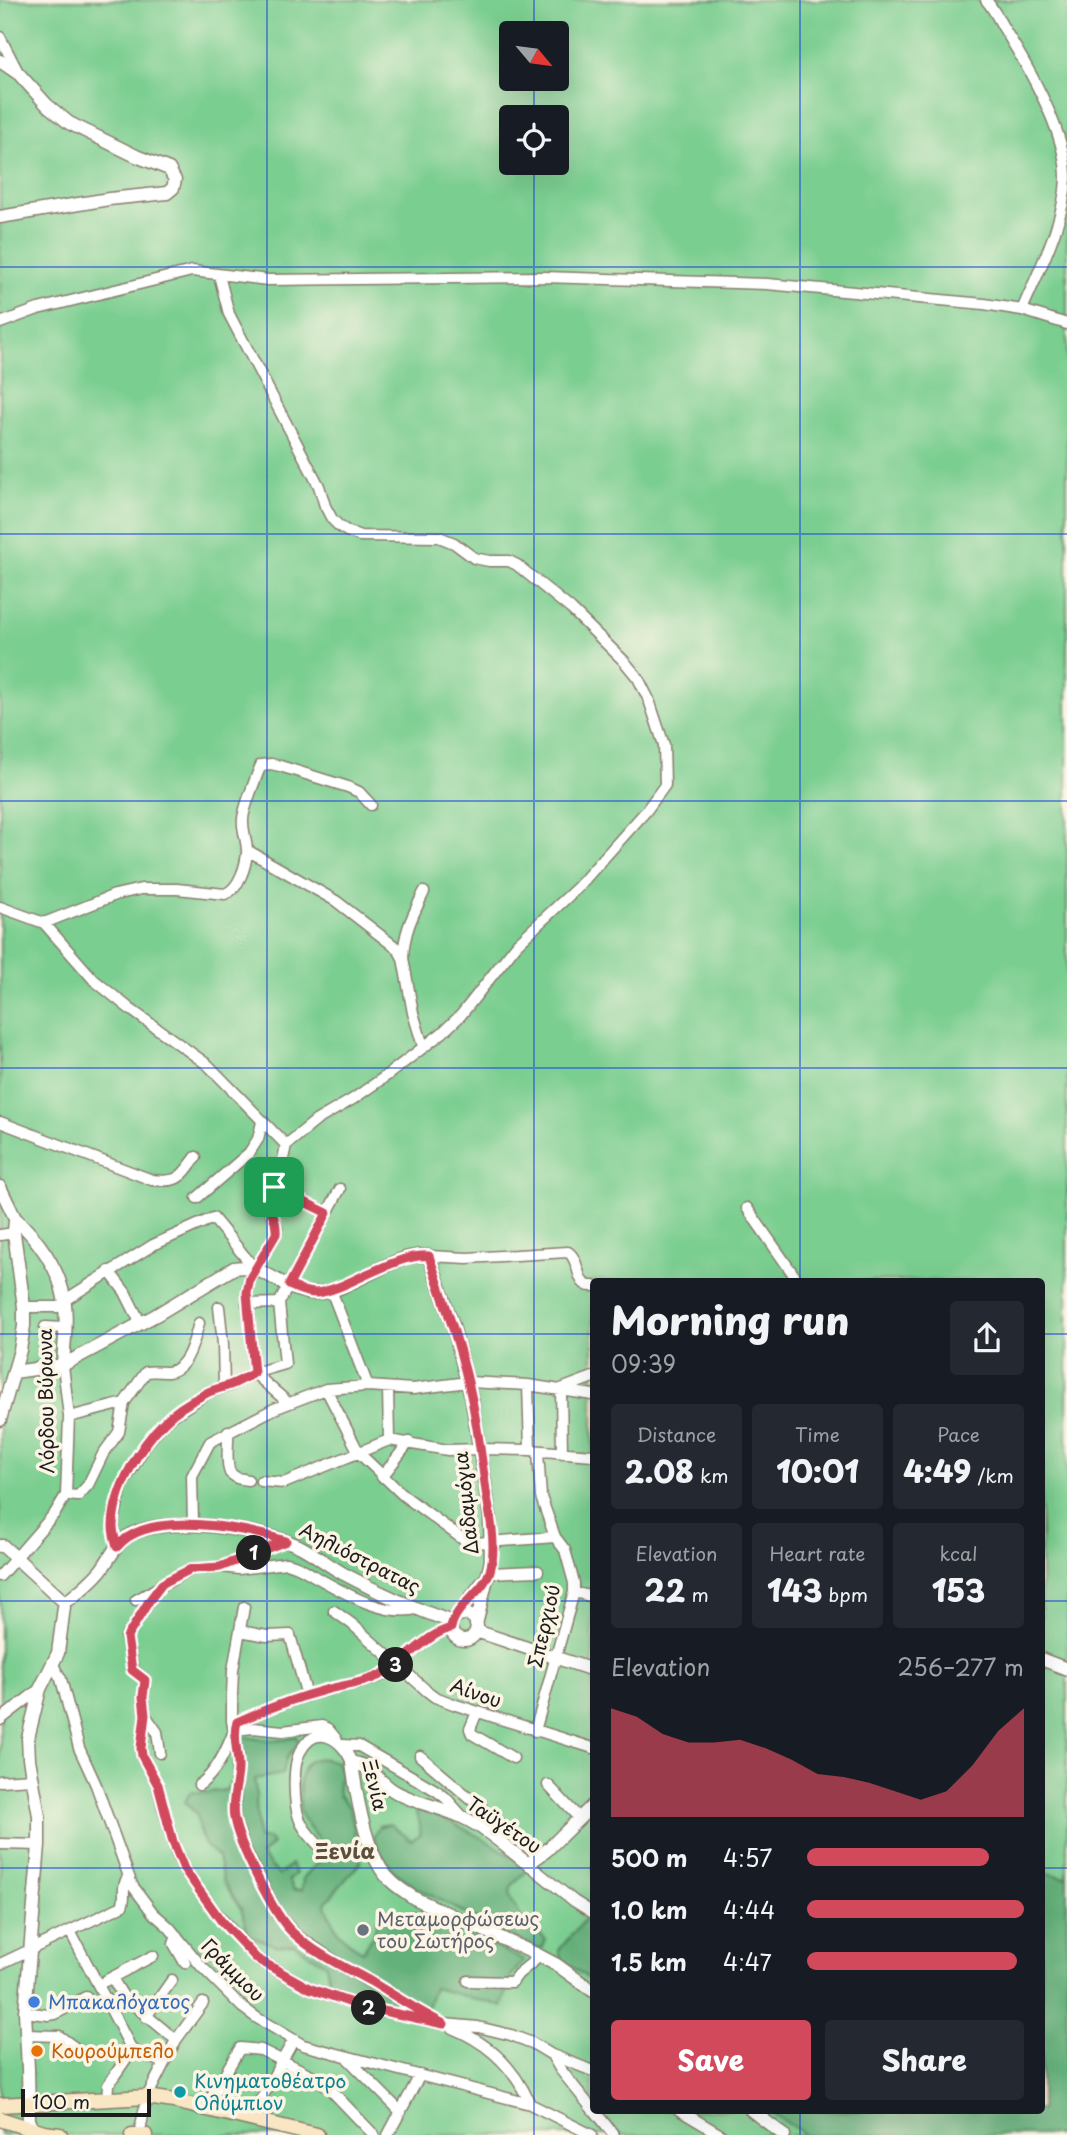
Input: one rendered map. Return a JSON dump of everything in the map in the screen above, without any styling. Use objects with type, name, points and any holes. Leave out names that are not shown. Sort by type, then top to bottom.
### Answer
[{"type":"main road","points":[[0,2105],[147,2097],[317,2135]]},
{"type":"main road","points":[[0,2119],[33,2132],[60,2135]]},
{"type":"main road","points":[[132,2135],[145,2135]]},
{"type":"street","points":[[986,0],[1028,68],[1055,129],[1063,153],[1066,177],[1047,254],[1022,310]]},
{"type":"street","points":[[0,37],[19,74]]},
{"type":"street","points":[[0,61],[19,74],[47,105],[69,122],[136,156],[169,169],[174,174],[175,183],[167,193],[0,218]]},
{"type":"street","points":[[1059,214],[1067,205]]},
{"type":"street","points":[[0,323],[38,309],[192,271],[268,280],[517,277],[716,282],[984,304],[1022,310],[1067,324]]},
{"type":"street","points":[[219,275],[229,314],[318,486],[332,519],[347,531],[360,536],[439,537],[454,543],[474,558],[509,561],[517,565],[570,609],[631,668],[649,700],[664,745],[665,785],[654,802],[577,888],[517,944],[461,1015],[353,1099],[317,1120],[286,1146],[269,1203],[276,1234],[250,1278],[247,1293],[254,1373],[285,1400]]},
{"type":"street","points":[[44,923],[115,895],[141,889],[177,889],[225,894],[230,892],[238,883],[245,861],[247,850],[242,824],[261,765],[279,766],[359,792],[372,801]]},
{"type":"street","points":[[247,850],[347,909],[398,949],[403,958]]},
{"type":"street","points":[[423,1046],[413,1013],[403,958],[403,939],[424,891]]},
{"type":"street","points":[[0,907],[44,923],[94,980],[208,1065],[286,1146]]},
{"type":"street","points":[[0,1122],[152,1180],[174,1181],[180,1178],[196,1157]]},
{"type":"street","points":[[197,1198],[249,1153],[258,1139],[262,1122]]},
{"type":"street","points":[[274,1187],[327,1213]]},
{"type":"street","points":[[117,1547],[113,1524],[122,1486],[146,1444],[166,1420],[209,1391],[285,1364],[279,1303],[340,1189]]},
{"type":"street","points":[[0,1420],[24,1326],[17,1227],[1,1192]]},
{"type":"street","points":[[747,1208],[796,1278]]},
{"type":"street","points":[[24,1307],[65,1303],[109,1271],[153,1245],[213,1218],[255,1269]]},
{"type":"street","points":[[0,1235],[17,1227]]},
{"type":"street","name":"Λόρδου Βύρωνα","points":[[0,1576],[55,1513],[66,1495],[69,1417],[62,1365],[65,1303],[55,1273],[36,1240],[17,1227]]},
{"type":"street","points":[[14,1372],[62,1365],[141,1324],[234,1268],[243,1266],[314,1293],[331,1290],[392,1263],[421,1255],[467,1258],[568,1252],[575,1258],[583,1284],[590,1286]]},
{"type":"street","name":"Δαδαμόγια","points":[[429,1256],[453,1326],[468,1382],[492,1541],[489,1573],[476,1628]]},
{"type":"street","points":[[109,1271],[125,1292],[141,1324]]},
{"type":"street","points":[[331,1290],[368,1387]]},
{"type":"street","points":[[247,1304],[279,1303]]},
{"type":"street","points":[[219,1307],[224,1387]]},
{"type":"street","points":[[66,1495],[78,1496],[88,1485],[103,1454],[120,1432],[124,1403],[146,1372],[170,1372],[181,1365],[192,1345],[199,1322]]},
{"type":"street","points":[[45,1327],[65,1328]]},
{"type":"street","points":[[561,1389],[590,1378]]},
{"type":"street","points":[[193,1525],[192,1476],[210,1442],[275,1409],[326,1390],[368,1387],[413,1389],[468,1382],[528,1385],[590,1394]]},
{"type":"street","name":"Σπερχιού","points":[[528,1385],[541,1497],[555,1536],[565,1550],[574,1583],[574,1592],[535,1731]]},
{"type":"street","points":[[388,1388],[389,1440]]},
{"type":"street","points":[[561,1389],[562,1453]]},
{"type":"street","points":[[326,1390],[359,1453],[403,1495],[464,1540],[475,1543],[555,1536]]},
{"type":"street","points":[[69,1417],[124,1403]]},
{"type":"street","points":[[228,1432],[227,1459],[230,1473],[237,1478],[248,1480]]},
{"type":"street","points":[[261,1481],[284,1483],[389,1440],[448,1450],[534,1450],[590,1455]]},
{"type":"street","points":[[382,1476],[409,1442]]},
{"type":"street","name":"Αηλιόστρατας","points":[[65,1601],[92,1580],[122,1540],[131,1534],[165,1526],[193,1525],[257,1533],[286,1541],[363,1584],[417,1609],[453,1622],[468,1615],[472,1617],[476,1628]]},
{"type":"street","points":[[220,1567],[286,1541]]},
{"type":"street","points":[[1,1544],[65,1601],[61,1638],[53,1665],[40,1689],[28,1738],[39,1816],[25,2012],[28,2104],[33,2132]]},
{"type":"street","points":[[136,1600],[191,1569],[239,1569],[286,1563],[294,1564],[333,1586],[384,1609],[397,1612],[417,1609]]},
{"type":"street","points":[[199,1785],[212,1772],[237,1722],[307,1696],[382,1675],[453,1622],[489,1573],[538,1571]]},
{"type":"street","points":[[162,1584],[127,1637],[132,1670],[145,1680],[142,1756],[158,1785],[177,1854],[184,1869],[212,1908],[257,1959],[292,1980],[322,1993],[360,2006],[510,2035],[590,2070]]},
{"type":"street","points":[[574,1592],[590,1596]]},
{"type":"street","points":[[244,1607],[233,1670],[232,1721],[238,1771],[234,1818],[244,1847],[284,1923],[303,1941],[342,1966],[416,2010],[466,2034],[505,2061],[524,2088],[530,2104]]},
{"type":"street","name":"Αίνου","points":[[334,1611],[435,1697],[590,1747]]},
{"type":"street","name":"Αηλιόστρατας","points":[[453,1622],[454,1636],[462,1640],[470,1638],[476,1628]]},
{"type":"street","name":"Αηλιόστρατας","points":[[476,1628],[590,1669]]},
{"type":"street","points":[[240,1631],[267,1636],[290,1635],[307,1696]]},
{"type":"street","points":[[1045,1661],[1067,1669]]},
{"type":"street","name":"Γράμμου","points":[[53,1665],[61,1679],[84,1763],[96,1785],[132,1885],[176,1940],[242,2007],[293,2041],[530,2104],[592,2135]]},
{"type":"street","points":[[0,1720],[40,1689]]},
{"type":"street","points":[[477,1712],[470,1728],[472,1734],[513,1758]]},
{"type":"street","points":[[145,1715],[157,1732],[160,1754]]},
{"type":"street","points":[[235,1730],[253,1728],[283,1731],[322,1726],[340,1743]]},
{"type":"street","points":[[322,1849],[298,1816],[296,1793],[296,1763],[300,1751],[310,1740],[318,1737],[359,1746],[437,1791],[463,1817]]},
{"type":"street","name":"Ξενία","points":[[340,1743],[352,1763],[358,1798],[376,1860],[394,1884],[414,1898],[540,1956],[590,1989]]},
{"type":"street","points":[[420,1756],[494,1819],[534,1860],[590,1808]]},
{"type":"street","name":"Ταϋγέτου","points":[[352,1763],[366,1767],[401,1794],[463,1817],[534,1860],[574,1901],[590,1911]]},
{"type":"street","points":[[0,1781],[32,1779]]},
{"type":"street","points":[[548,1785],[579,1818]]},
{"type":"street","points":[[484,1830],[494,1819]]},
{"type":"street","points":[[0,1844],[39,1845]]},
{"type":"street","points":[[0,1964],[122,1906],[123,1883],[128,1877]]},
{"type":"street","points":[[70,1931],[132,2050],[164,2063]]},
{"type":"street","points":[[176,1940],[185,1963]]},
{"type":"street","points":[[97,1983],[153,1956]]},
{"type":"street","points":[[468,1981],[512,1982],[540,1956]]},
{"type":"street","points":[[112,1978],[123,1996],[176,2040]]},
{"type":"street","points":[[146,2017],[172,1980]]},
{"type":"street","points":[[25,2012],[55,2014],[86,1997]]},
{"type":"street","points":[[139,2135],[147,2097],[176,2040],[203,2003]]},
{"type":"street","points":[[26,2035],[59,2036],[74,2047]]},
{"type":"street","points":[[250,2119],[293,2041]]},
{"type":"street","points":[[205,2108],[240,2048],[261,2050],[317,2078],[374,2135]]},
{"type":"street","points":[[107,2101],[108,2085],[132,2050]]},
{"type":"street","points":[[552,2055],[590,2105]]},
{"type":"street","points":[[346,2057],[401,2112]]},
{"type":"street","points":[[388,2135],[420,2075]]},
{"type":"street","points":[[597,2114],[614,2135]]},
{"type":"street","points":[[686,2114],[722,2135]]},
{"type":"street","points":[[756,2114],[784,2135]]},
{"type":"green space","points":[[0,0],[1067,0],[1067,2135],[0,2135]]},
{"type":"green space","points":[[241,1736],[276,1741],[296,1736],[299,1742],[286,1759],[283,1774],[255,1779],[258,1839],[268,1839],[272,1844],[261,1855],[279,1875],[291,1864],[296,1873],[289,1880],[294,1890],[302,1890],[303,1878],[328,1852],[302,1817],[300,1785],[303,1770],[311,1760],[326,1759],[336,1762],[342,1774],[338,1784],[339,1795],[350,1808],[361,1862],[325,1903],[338,1932],[363,1951],[373,1936],[377,1920],[390,1913],[421,1913],[524,1960],[511,1976],[502,2006],[434,1988],[427,2007],[398,2009],[375,1999],[353,1997],[330,1987],[326,1965],[294,1944],[278,1946],[249,1936],[241,1909],[223,1881],[218,1857],[205,1845],[197,1815],[185,1802],[190,1792],[226,1790],[241,1765]]},
{"type":"green space","points":[[415,1807],[459,1826],[527,1866],[527,1871],[517,1879],[510,1892],[512,1902],[523,1920],[546,1940],[542,1949],[537,1949],[415,1887],[393,1870],[381,1854],[374,1836],[379,1826],[390,1824],[411,1840],[421,1834]]},
{"type":"green space","points":[[1045,1873],[1067,1878],[1067,2135],[806,2135],[774,2114],[1045,2114]]},
{"type":"green space","points":[[590,1913],[590,1980],[561,1959],[559,1950]]},
{"type":"place","name":"Μεταμορφώσεως του Σωτήρος","points":[[363,1930]]},
{"type":"place","name":"Μπακαλόγατος","points":[[34,2002]]},
{"type":"place","name":"Κουρούμπελο","points":[[37,2051]]},
{"type":"place","name":"Κινηματοθέατρο Ολύμπιον","points":[[180,2092]]},
{"type":"district","name":"Ξενία","points":[[345,1852]]},
{"type":"route","points":[[274,1187],[327,1213],[289,1285],[300,1290],[320,1293],[392,1263],[421,1255],[429,1256],[453,1326],[472,1400],[484,1467],[492,1550],[489,1573],[462,1607],[451,1628],[438,1633],[397,1665],[367,1681],[307,1696],[237,1722],[235,1730],[238,1771],[234,1818],[244,1847],[271,1902],[291,1931],[342,1966],[444,2024],[360,2006],[322,1993],[292,1980],[257,1959],[222,1922],[184,1869],[173,1842],[155,1776],[142,1756],[145,1680],[132,1670],[126,1644],[131,1628],[149,1601],[162,1584],[179,1574],[191,1569],[220,1567],[286,1541],[257,1533],[193,1525],[145,1529],[131,1534],[117,1547],[113,1531],[122,1486],[155,1432],[166,1420],[192,1401],[209,1391],[231,1385],[254,1373],[247,1293],[250,1278],[276,1234],[269,1203],[274,1187]]}]
